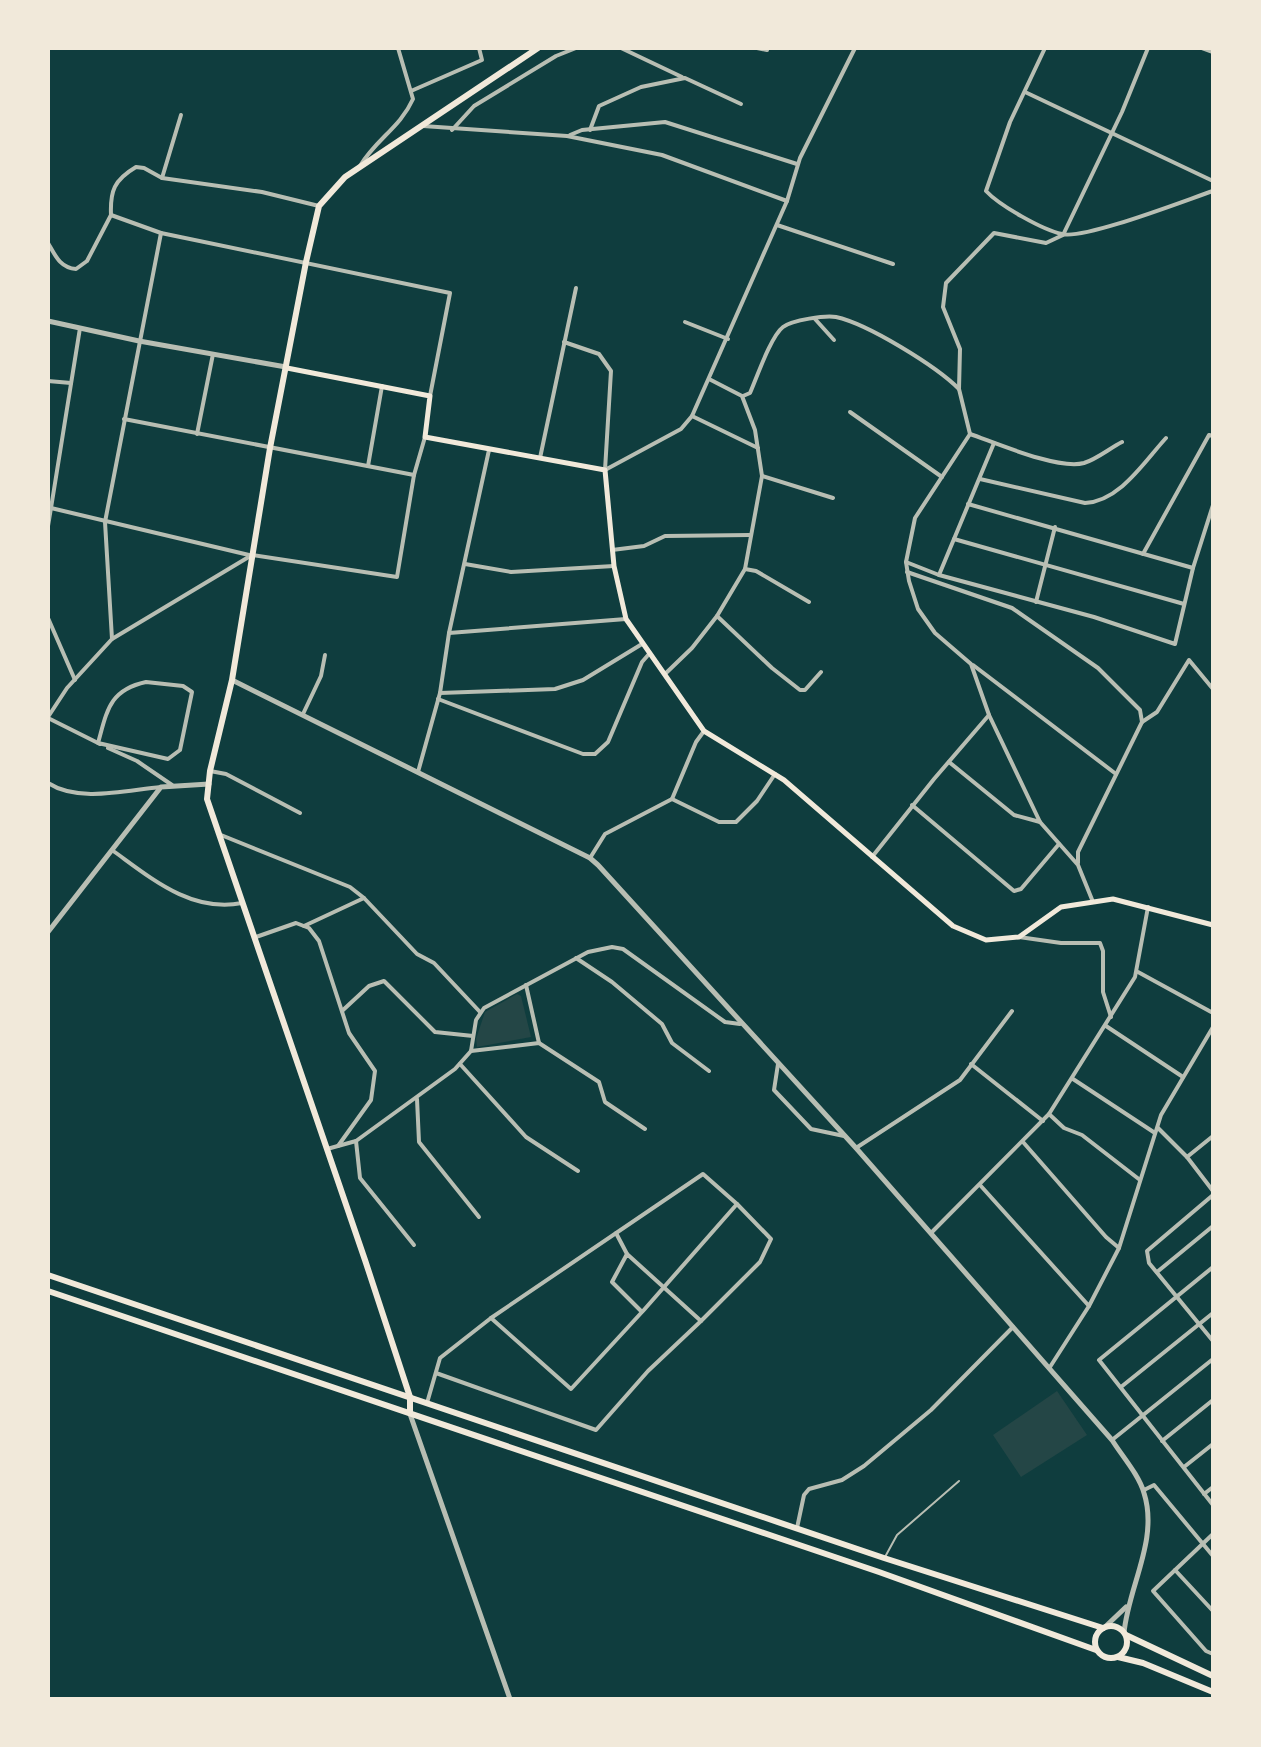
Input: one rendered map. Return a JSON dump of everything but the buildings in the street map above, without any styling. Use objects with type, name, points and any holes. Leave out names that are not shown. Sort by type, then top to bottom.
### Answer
[{"type":"main road","points":[[410,1413],[410,1397],[207,799],[210,771],[232,680],[270,448],[319,206],[333,188],[359,168],[538,48]]},
{"type":"main road","points":[[287,368],[430,396],[425,437],[605,470],[614,566],[626,619],[704,731],[775,774],[953,926],[986,940],[1019,937],[1061,907],[1113,899],[1213,925]]},
{"type":"main road","points":[[48,1275],[884,1558],[1104,1627],[1116,1627],[1213,1676]]},
{"type":"main road","points":[[48,1291],[879,1572],[1096,1650],[1105,1658],[1118,1657],[1143,1663],[1213,1692]]},
{"type":"main road","points":[[1096,1650],[1095,1637],[1104,1627]]},
{"type":"main road","points":[[1118,1657],[1126,1648],[1125,1634]]},
{"type":"street","points":[[267,48],[290,48]]},
{"type":"street","points":[[359,168],[368,152],[405,117],[413,99],[398,48]]},
{"type":"street","points":[[410,91],[482,60],[479,48]]},
{"type":"street","points":[[452,130],[474,106],[556,56],[576,48]]},
{"type":"street","points":[[621,48],[741,104]]},
{"type":"street","points":[[757,48],[767,50]]},
{"type":"street","points":[[605,470],[681,429],[692,416],[777,225],[798,164],[855,48]]},
{"type":"street","points":[[1045,48],[1010,122],[986,191],[998,204],[1063,235]]},
{"type":"street","points":[[1063,235],[1148,48]]},
{"type":"street","points":[[1202,48],[1213,52]]},
{"type":"street","points":[[590,130],[599,106],[641,87],[685,78]]},
{"type":"street","points":[[1025,92],[1213,181]]},
{"type":"street","points":[[162,178],[181,115]]},
{"type":"street","points":[[567,136],[590,130],[665,122],[798,164]]},
{"type":"street","points":[[423,126],[567,136],[662,155],[787,201]]},
{"type":"street","points":[[48,243],[64,266],[79,268],[87,261],[111,215],[111,192],[117,180],[136,167],[162,178],[262,192],[319,206]]},
{"type":"street","points":[[1116,774],[971,664],[935,633],[918,609],[906,571],[915,518],[970,434],[959,389],[960,349],[943,307],[946,283],[994,233],[1046,243],[1063,235],[1088,233],[1213,191]]},
{"type":"street","points":[[111,215],[161,233],[450,293],[430,396]]},
{"type":"street","points":[[777,225],[893,264]]},
{"type":"street","points":[[112,639],[105,522],[161,233]]},
{"type":"street","points":[[540,459],[576,288]]},
{"type":"street","points":[[742,396],[750,393],[780,329],[796,319],[834,316],[869,330],[946,376],[959,389]]},
{"type":"street","points":[[815,319],[834,340]]},
{"type":"street","points":[[48,321],[287,368]]},
{"type":"street","points":[[685,322],[728,339]]},
{"type":"street","points":[[48,526],[80,328]]},
{"type":"street","points":[[564,342],[599,354],[611,371],[605,470]]},
{"type":"street","points":[[197,434],[213,354]]},
{"type":"street","points":[[664,676],[692,648],[717,616],[745,569],[762,476],[755,430],[742,396],[708,379]]},
{"type":"street","points":[[48,381],[71,383]]},
{"type":"street","points":[[368,466],[382,386]]},
{"type":"street","points":[[850,412],[942,477]]},
{"type":"street","points":[[692,416],[758,448]]},
{"type":"street","points":[[124,419],[414,475]]},
{"type":"street","points":[[970,434],[1053,462],[1072,465],[1089,461],[1122,442]]},
{"type":"street","points":[[1143,554],[1209,435],[1213,436]]},
{"type":"street","points":[[49,506],[105,522],[252,555],[397,577],[414,475],[425,437]]},
{"type":"street","points":[[980,479],[1085,503],[1099,502],[1126,483],[1166,438]]},
{"type":"street","points":[[939,575],[994,443]]},
{"type":"street","points":[[418,772],[439,696],[449,633],[489,450]]},
{"type":"street","points":[[762,476],[833,498]]},
{"type":"street","points":[[968,504],[1193,568]]},
{"type":"street","points":[[906,562],[939,575],[1094,617],[1175,644],[1193,568],[1213,505]]},
{"type":"street","points":[[1036,602],[1055,527]]},
{"type":"street","points":[[612,550],[644,546],[665,536],[750,535]]},
{"type":"street","points":[[954,539],[1184,604]]},
{"type":"street","points":[[172,785],[137,761],[48,718],[75,680],[112,639],[252,555]]},
{"type":"street","points":[[465,564],[511,572],[614,566]]},
{"type":"street","points":[[745,569],[756,571],[809,602]]},
{"type":"street","points":[[906,571],[1012,608],[1098,668],[1140,710],[1142,722]]},
{"type":"street","points":[[909,581],[916,577]]},
{"type":"street","points":[[717,616],[800,690],[805,690],[821,672]]},
{"type":"street","points":[[48,618],[75,680]]},
{"type":"street","points":[[449,633],[626,619]]},
{"type":"street","points":[[439,696],[555,689],[583,680],[642,644]]},
{"type":"street","points":[[439,696],[583,754],[595,754],[608,742],[642,662],[649,654]]},
{"type":"street","points":[[303,714],[321,676],[325,655]]},
{"type":"street","points":[[1078,865],[1078,852],[1142,722],[1157,712],[1189,660],[1213,689]]},
{"type":"street","points":[[971,664],[989,715],[1040,822],[1078,865],[1093,902]]},
{"type":"street","points":[[232,680],[590,858],[856,1148],[1112,1440],[1144,1490],[1147,1509],[1145,1547],[1129,1603],[1125,1634]]},
{"type":"street","points":[[158,682],[186,687],[192,692],[181,746],[172,758],[160,759],[98,743],[110,703],[130,687],[158,682]]},
{"type":"street","points":[[872,857],[989,715]]},
{"type":"street","points":[[590,858],[605,834],[672,799],[696,742],[704,731]]},
{"type":"street","points":[[949,762],[1014,815],[1040,822]]},
{"type":"street","points":[[210,771],[236,779],[300,813]]},
{"type":"street","points":[[672,799],[719,822],[736,822],[757,801],[775,774]]},
{"type":"street","points":[[48,783],[60,791],[94,793],[209,784]]},
{"type":"street","points":[[48,932],[161,787]]},
{"type":"street","points":[[912,805],[1014,891],[1021,889],[1059,844]]},
{"type":"street","points":[[220,835],[350,887],[417,954],[434,963],[480,1013]]},
{"type":"street","points":[[112,850],[180,895],[200,903],[228,906],[244,903]]},
{"type":"street","points":[[304,926],[364,898]]},
{"type":"street","points":[[931,1233],[1049,1114],[1137,972],[1148,907]]},
{"type":"street","points":[[256,937],[296,923],[309,928],[319,941],[349,1033],[375,1071],[371,1100],[338,1146]]},
{"type":"street","points":[[1019,937],[1061,943],[1100,943],[1103,951],[1103,992],[1111,1017]]},
{"type":"street","points":[[327,1149],[356,1141],[417,1099],[460,1064],[471,1051],[480,1013],[494,1000],[588,952],[612,947],[623,949],[725,1022],[740,1024]]},
{"type":"street","points":[[576,958],[612,982],[662,1024],[672,1043],[709,1071]]},
{"type":"street","points":[[1137,972],[1213,1013]]},
{"type":"street","points":[[342,1011],[369,986],[384,981],[435,1032],[473,1036]]},
{"type":"street","points":[[526,985],[539,1043]]},
{"type":"street","points":[[856,1148],[960,1080],[1012,1011]]},
{"type":"street","points":[[1106,1026],[1183,1077]]},
{"type":"street","points":[[1050,1367],[1089,1306],[1119,1248],[1156,1130],[1213,1027]]},
{"type":"street","points":[[471,1051],[539,1043],[599,1082],[605,1102],[645,1129]]},
{"type":"street","points":[[460,1064],[526,1137],[578,1171]]},
{"type":"street","points":[[778,1064],[774,1090],[811,1129],[845,1136]]},
{"type":"street","points":[[971,1064],[1043,1121]]},
{"type":"street","points":[[1072,1079],[1156,1130],[1210,1182],[1213,1193],[1147,1251],[1149,1263],[1213,1341]]},
{"type":"street","points":[[417,1099],[419,1142],[479,1217]]},
{"type":"street","points":[[1049,1114],[1064,1128],[1082,1135],[1140,1180]]},
{"type":"street","points":[[1187,1157],[1213,1136]]},
{"type":"street","points":[[356,1141],[360,1178],[414,1245]]},
{"type":"street","points":[[1023,1142],[1119,1248]]},
{"type":"street","points":[[427,1403],[440,1358],[491,1318],[703,1174],[771,1239],[760,1262],[648,1371],[596,1430],[436,1373]]},
{"type":"street","points":[[980,1185],[1089,1306]]},
{"type":"street","points":[[491,1318],[571,1389],[737,1204]]},
{"type":"street","points":[[1157,1272],[1213,1226]]},
{"type":"street","points":[[616,1233],[627,1254],[701,1321]]},
{"type":"street","points":[[627,1254],[612,1282],[642,1312]]},
{"type":"street","points":[[1213,1267],[1099,1360],[1213,1505]]},
{"type":"street","points":[[1120,1388],[1213,1313]]},
{"type":"street","points":[[797,1528],[804,1495],[809,1489],[842,1480],[864,1466],[931,1410],[1013,1326]]},
{"type":"street","points":[[1112,1440],[1213,1359]]},
{"type":"street","points":[[1162,1441],[1213,1400]]},
{"type":"street","points":[[410,1413],[510,1699]]},
{"type":"street","points":[[1183,1468],[1213,1444]]},
{"type":"street","points":[[1144,1490],[1154,1485],[1213,1556]]},
{"type":"street","points":[[1204,1494],[1213,1487]]},
{"type":"street","points":[[1213,1534],[1153,1591],[1206,1651],[1213,1654]]},
{"type":"street","points":[[1175,1570],[1213,1611]]},
{"type":"street","points":[[1104,1627],[1129,1603]]},
{"type":"lane","points":[[884,1558],[897,1535],[959,1481]]},
{"type":"shaded area","points":[[517,994],[521,996],[531,1037],[477,1047],[476,1039],[485,1012]]},
{"type":"shaded area","points":[[1057,1391],[1087,1435],[1021,1477],[993,1435]]}]
